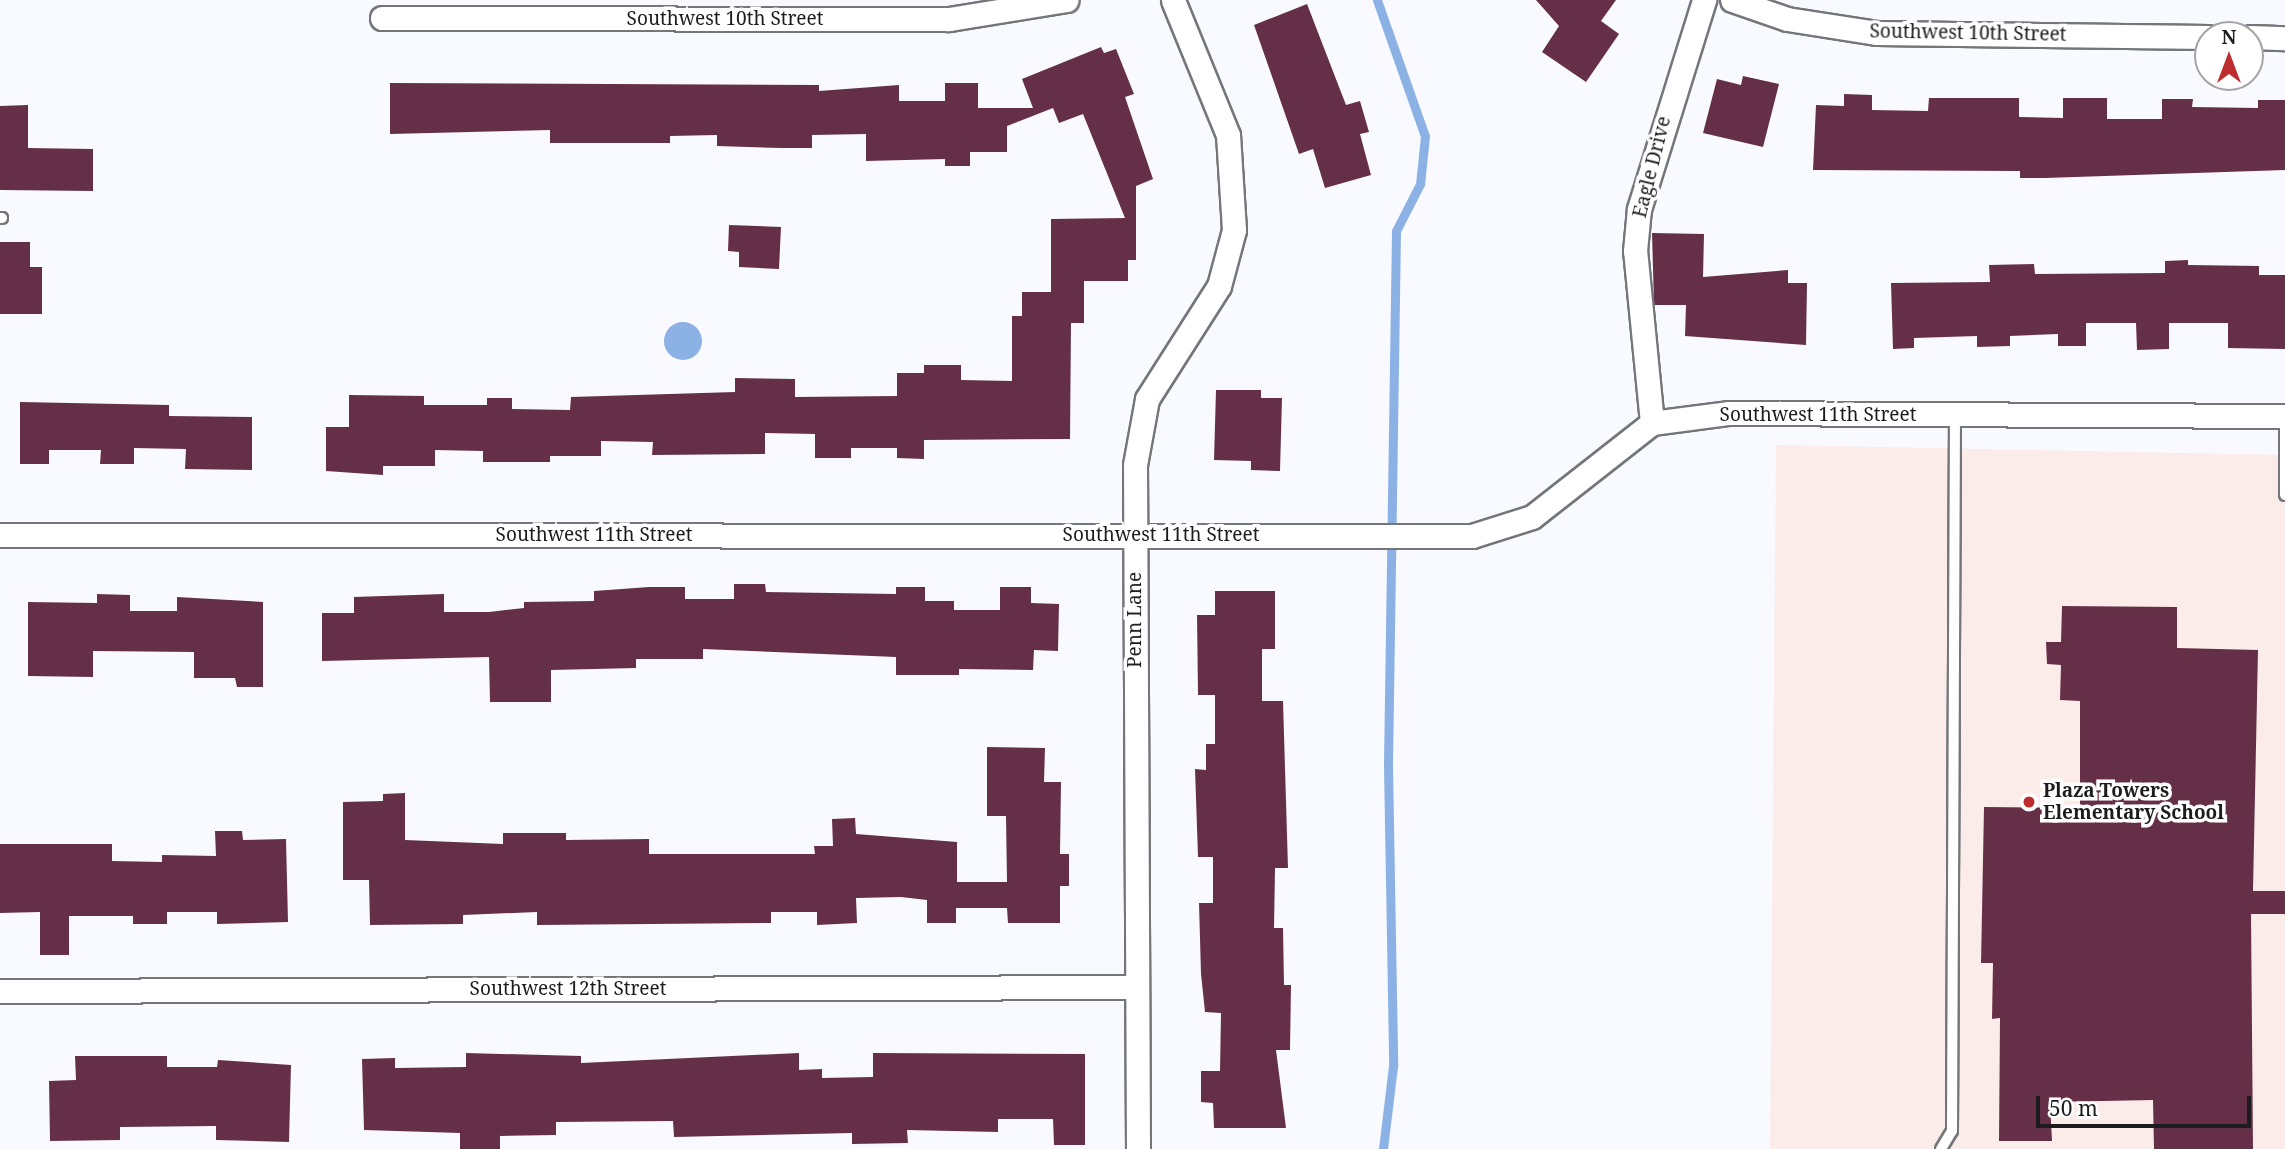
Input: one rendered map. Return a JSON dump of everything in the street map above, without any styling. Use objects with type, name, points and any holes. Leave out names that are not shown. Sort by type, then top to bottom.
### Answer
[{"type":"street","name":"Southwest 10th Street","points":[[383,18],[574,9],[949,19],[1066,0]]},
{"type":"street","name":"Penn Lane","points":[[1138,1149],[1135,465],[1147,399],[1219,286],[1234,230],[1228,135],[1173,0]]},
{"type":"street","name":"Eagle Drive","points":[[1652,423],[1635,251],[1639,209],[1704,0]]},
{"type":"street","name":"Southwest 10th Street","points":[[1732,0],[1787,19],[1876,33],[2194,37]]},
{"type":"street","points":[[2264,37],[2285,38]]},
{"type":"street","name":"Southwest 11th Street","points":[[0,536],[1472,536],[1532,517],[1652,423],[1729,413],[2285,416]]},
{"type":"street","name":"Southwest 12th Street","points":[[0,991],[1136,987]]},
{"type":"lane","points":[[1941,1149],[1952,1131],[1955,416]]},
{"type":"lane","points":[[2285,427],[2285,495]]},
{"type":"shaded area","name":"Plaza Towers Elementary School","points":[[1776,445],[2285,455],[2285,1149],[1770,1149]]},
{"type":"water","points":[[683,322],[696,328],[702,341],[696,354],[683,360],[670,354],[664,341],[670,328]]},
{"type":"building","points":[[1536,0],[1616,0],[1601,21],[1619,34],[1586,82],[1542,52],[1559,26]]},
{"type":"building","points":[[1307,4],[1346,105],[1360,101],[1369,132],[1360,134],[1371,175],[1325,188],[1313,149],[1299,154],[1254,25]]},
{"type":"building","points":[[1101,47],[1104,53],[1116,49],[1134,94],[1125,97],[1153,179],[1136,186],[1136,260],[1128,260],[1128,281],[1084,281],[1084,323],[1071,323],[1070,439],[924,440],[924,459],[897,458],[897,448],[851,448],[851,458],[815,458],[815,434],[765,433],[765,454],[652,455],[653,442],[601,441],[601,456],[550,456],[550,462],[483,462],[483,451],[435,450],[435,466],[383,466],[383,475],[326,471],[326,427],[349,427],[349,395],[424,396],[424,405],[487,405],[487,398],[512,398],[512,409],[570,410],[571,397],[735,392],[735,378],[795,379],[795,397],[897,396],[897,373],[924,373],[924,365],[961,365],[961,380],[1012,381],[1012,316],[1022,316],[1022,292],[1051,292],[1051,219],[1125,218],[1083,114],[1059,123],[1053,108],[1007,126],[1007,152],[970,152],[970,166],[945,166],[945,159],[866,161],[866,134],[812,135],[812,148],[781,148],[717,146],[717,135],[670,136],[670,143],[550,143],[550,130],[390,134],[390,83],[819,85],[819,91],[899,85],[899,101],[945,101],[945,83],[978,83],[978,108],[1033,108],[1022,79]]},
{"type":"building","points":[[1743,76],[1779,84],[1763,147],[1703,133],[1717,79],[1741,85]]},
{"type":"building","points":[[1844,94],[1872,95],[1872,110],[1928,111],[1929,98],[2019,98],[2019,117],[2063,118],[2063,98],[2107,98],[2107,119],[2162,119],[2162,99],[2193,99],[2192,107],[2258,108],[2258,100],[2285,100],[2285,170],[2020,178],[2020,171],[1813,170],[1816,105],[1844,106]]},
{"type":"building","points":[[28,105],[28,148],[93,149],[93,191],[0,190],[0,106]]},
{"type":"building","points":[[729,225],[781,227],[779,269],[739,267],[739,252],[728,251]]},
{"type":"building","points":[[1652,233],[1704,234],[1703,277],[1788,270],[1788,283],[1807,283],[1806,345],[1685,336],[1686,305],[1654,305]]},
{"type":"building","points":[[0,242],[30,242],[30,267],[42,267],[42,314],[0,314]]},
{"type":"building","points":[[2188,260],[2188,265],[2259,266],[2259,275],[2285,275],[2285,349],[2228,348],[2228,323],[2169,323],[2169,349],[2137,350],[2136,323],[2086,323],[2086,346],[2058,346],[2058,334],[2010,336],[2010,346],[1977,347],[1977,336],[1914,338],[1914,348],[1893,349],[1891,283],[1990,282],[1989,265],[2034,264],[2035,274],[2165,273],[2165,261]]},
{"type":"building","points":[[1216,390],[1261,390],[1261,398],[1282,398],[1280,471],[1251,470],[1251,461],[1214,460]]},
{"type":"building","points":[[20,402],[169,405],[169,416],[252,417],[252,470],[185,469],[186,449],[134,448],[134,464],[100,464],[101,450],[49,450],[49,464],[20,464]]},
{"type":"building","points":[[734,584],[765,584],[766,592],[896,594],[896,587],[925,587],[925,601],[954,601],[954,610],[1000,610],[1000,587],[1031,587],[1031,603],[1059,604],[1058,651],[1034,650],[1033,670],[959,669],[959,675],[896,675],[896,657],[703,649],[703,659],[636,659],[636,668],[551,670],[551,702],[490,702],[489,657],[322,661],[322,613],[354,613],[354,597],[444,594],[444,612],[489,612],[524,608],[524,602],[594,601],[594,591],[649,587],[685,587],[685,599],[734,599]]},
{"type":"building","points":[[1215,591],[1275,591],[1275,649],[1262,649],[1262,701],[1283,701],[1288,868],[1275,868],[1274,928],[1283,928],[1284,985],[1291,985],[1290,1050],[1276,1050],[1286,1128],[1214,1128],[1213,1103],[1201,1102],[1201,1071],[1220,1071],[1221,1013],[1205,1012],[1201,974],[1199,903],[1213,903],[1213,857],[1198,857],[1195,769],[1206,770],[1206,744],[1215,744],[1215,695],[1198,695],[1197,615],[1215,615]]},
{"type":"building","points":[[97,594],[130,595],[130,611],[177,611],[177,597],[263,602],[263,687],[237,687],[235,678],[194,678],[194,652],[93,651],[93,677],[28,676],[28,602],[97,603]]},
{"type":"building","points":[[2062,606],[2177,607],[2177,648],[2258,650],[2253,891],[2285,891],[2285,914],[2251,914],[2253,1149],[2154,1149],[2153,1100],[2050,1102],[2052,1141],[1999,1141],[2000,1018],[1992,1019],[1993,963],[1981,963],[1984,807],[2080,808],[2080,701],[2060,700],[2061,665],[2047,664],[2046,642],[2061,642]]},
{"type":"building","points":[[987,747],[1045,748],[1044,782],[1061,782],[1060,854],[1069,854],[1069,886],[1060,886],[1060,923],[1008,923],[1007,908],[956,908],[956,923],[927,923],[927,900],[901,897],[856,898],[857,923],[817,925],[817,912],[771,912],[771,923],[537,925],[537,912],[463,915],[463,924],[370,925],[369,880],[343,880],[343,802],[383,801],[383,794],[405,793],[405,840],[503,844],[503,833],[566,833],[566,840],[649,839],[649,854],[815,854],[814,846],[833,846],[832,819],[855,818],[856,834],[957,842],[957,882],[1007,882],[1006,816],[987,816]]},
{"type":"building","points":[[215,831],[242,831],[243,840],[286,839],[288,922],[217,924],[217,912],[167,912],[167,924],[133,924],[133,916],[69,916],[69,955],[40,955],[40,912],[0,913],[0,844],[112,844],[112,861],[162,862],[162,855],[216,856]]},
{"type":"building","points":[[466,1053],[581,1056],[581,1063],[799,1053],[799,1070],[822,1069],[822,1078],[873,1077],[873,1053],[1085,1054],[1085,1145],[1054,1145],[1053,1119],[998,1119],[998,1132],[907,1130],[908,1143],[852,1144],[852,1133],[674,1137],[673,1121],[556,1122],[556,1135],[500,1136],[500,1149],[460,1149],[460,1133],[364,1130],[362,1059],[395,1058],[395,1068],[466,1067]]},
{"type":"building","points":[[75,1056],[167,1056],[167,1067],[217,1067],[218,1060],[291,1065],[289,1142],[216,1140],[216,1126],[120,1127],[120,1140],[50,1141],[49,1081],[76,1080]]},
{"type":"waterway","points":[[1377,0],[1425,136],[1420,184],[1396,231],[1388,766],[1393,1066],[1383,1149]]},
{"type":"place","name":"Plaza Towers Elementary School","points":[[2029,802]]}]
